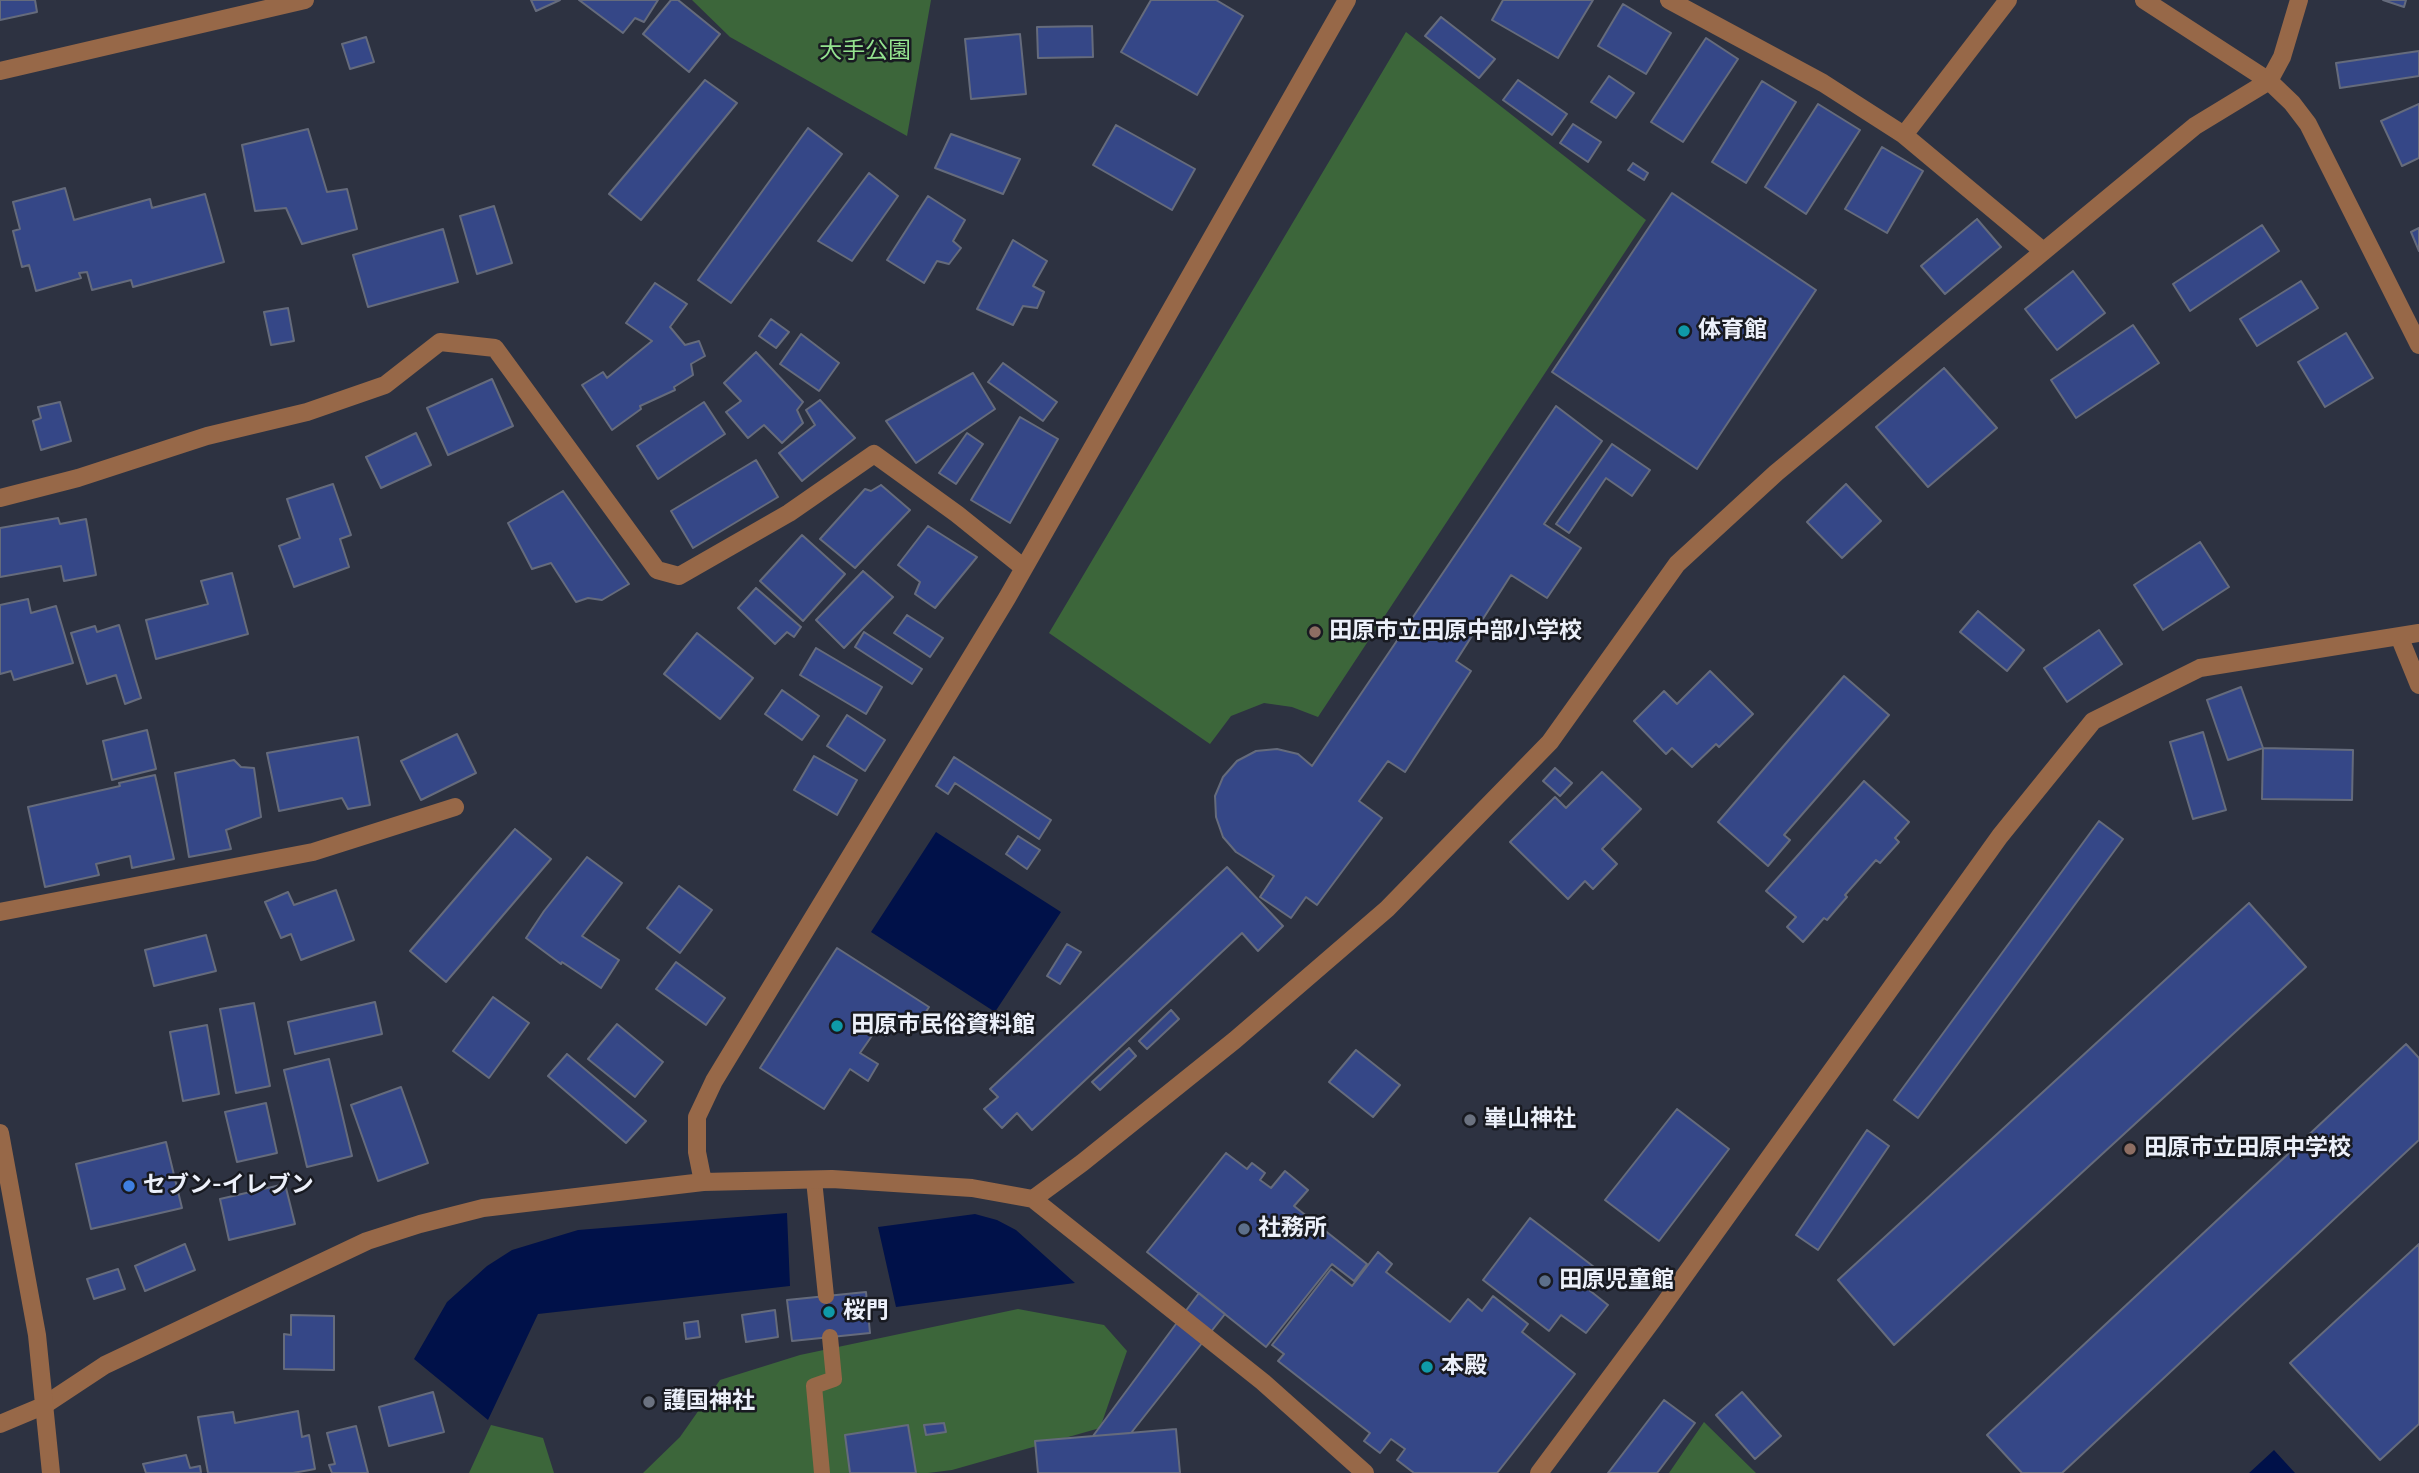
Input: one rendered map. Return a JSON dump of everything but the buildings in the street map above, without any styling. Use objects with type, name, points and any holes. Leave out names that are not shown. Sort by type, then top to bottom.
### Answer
[{"type":"street","points":[[0,71],[306,0]]},
{"type":"street","points":[[703,1182],[697,1152],[697,1116],[714,1081],[1024,568],[1347,0]]},
{"type":"street","points":[[1669,0],[1823,83],[1905,135],[2043,251]]},
{"type":"street","points":[[1905,135],[2008,0]]},
{"type":"street","points":[[2144,0],[2269,81],[2292,103],[2308,124],[2419,345]]},
{"type":"street","points":[[1034,1199],[1235,1040],[1387,909],[1550,742],[1677,564],[1776,473],[2195,126],[2269,81],[2282,57],[2299,0]]},
{"type":"street","points":[[0,498],[78,478],[206,436],[307,412],[385,385],[440,342],[495,348],[657,570],[679,576],[789,513],[874,454],[957,514],[1024,568]]},
{"type":"street","points":[[1539,1473],[1652,1321],[2000,836],[2093,721],[2200,668],[2419,633]]},
{"type":"street","points":[[2399,636],[2419,685]]},
{"type":"street","points":[[0,912],[313,852],[455,807]]},
{"type":"street","points":[[0,1133],[2,1159],[37,1335],[51,1473]]},
{"type":"street","points":[[0,1424],[43,1406],[105,1365],[367,1241],[420,1224],[483,1208],[703,1182],[832,1179],[972,1188],[1034,1199],[1263,1382],[1365,1473]]},
{"type":"lane","points":[[826,1296],[814,1181],[832,1179]]},
{"type":"lane","points":[[822,1473],[814,1386],[835,1379],[830,1337]]},
{"type":"green space","name":"大手公園","points":[[692,0],[931,0],[907,136],[730,37]]},
{"type":"green space","points":[[1406,32],[1646,220],[1318,717],[1292,707],[1264,703],[1231,716],[1210,744],[1049,633]]},
{"type":"green space","points":[[1018,1309],[1104,1325],[1127,1351],[1100,1428],[952,1470],[928,1473],[643,1473],[680,1437],[720,1380],[800,1355]]},
{"type":"green space","points":[[1704,1422],[1756,1473],[1669,1473]]},
{"type":"green space","points":[[491,1425],[543,1438],[554,1473],[469,1473]]},
{"type":"shaded area","points":[[936,832],[1061,912],[995,1012],[871,932]]},
{"type":"shaded area","points":[[787,1213],[790,1286],[538,1314],[488,1420],[414,1359],[447,1302],[487,1266],[512,1250],[578,1230]]},
{"type":"shaded area","points":[[975,1214],[997,1220],[1016,1230],[1075,1283],[896,1307],[878,1227]]},
{"type":"shaded area","points":[[2274,1450],[2295,1473],[2249,1473]]},
{"type":"place","name":"体育館","points":[[1684,331]]},
{"type":"place","name":"田原市立田原中部小学校","points":[[1315,632]]},
{"type":"place","name":"田原市民俗資料館","points":[[837,1026]]},
{"type":"place","name":"崋山神社","points":[[1470,1120]]},
{"type":"place","name":"田原市立田原中学校","points":[[2130,1149]]},
{"type":"place","name":"セブン-イレブン","points":[[129,1186]]},
{"type":"place","name":"社務所","points":[[1244,1229]]},
{"type":"place","name":"田原児童館","points":[[1545,1281]]},
{"type":"place","name":"桜門","points":[[829,1312]]},
{"type":"place","name":"本殿","points":[[1427,1367]]},
{"type":"place","name":"護国神社","points":[[649,1402]]}]
